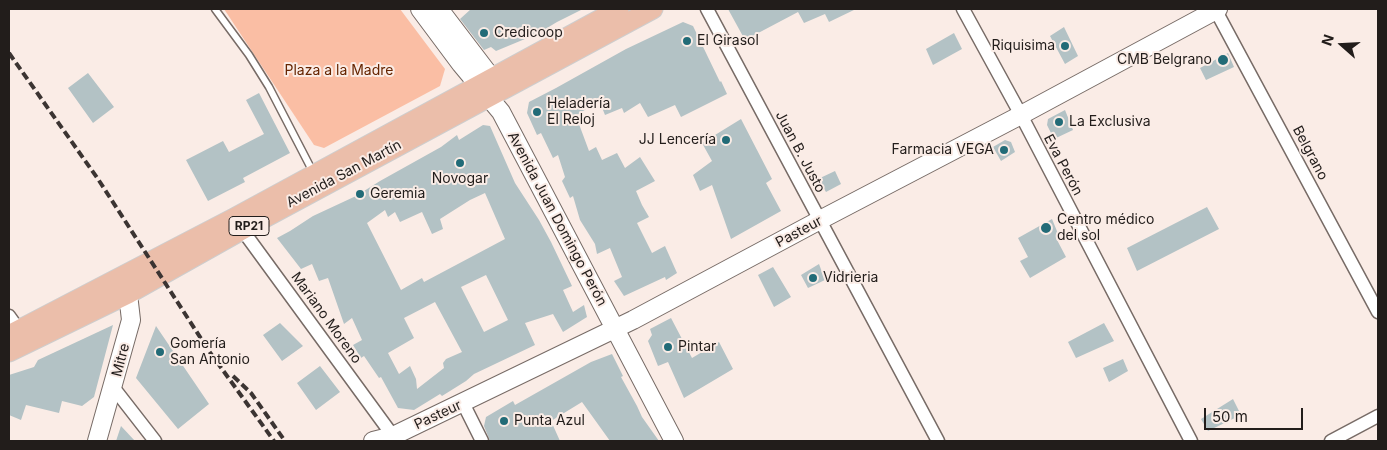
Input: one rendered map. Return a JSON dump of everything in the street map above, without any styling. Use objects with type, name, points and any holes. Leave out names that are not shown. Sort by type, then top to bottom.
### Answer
[{"type":"main road","name":"Avenida San Martín","points":[[9,352],[125,286],[151,261],[238,224],[489,88],[619,9]]},
{"type":"main road","name":"Avenida San Martín","points":[[238,224],[314,174],[653,9]]},
{"type":"main road","name":"Avenida San Martín","points":[[12,327],[125,286]]},
{"type":"street","name":"Avenida Juan Domingo Perón","points":[[420,9],[460,64],[489,88]]},
{"type":"street","name":"Avenida Juan Domingo Perón","points":[[439,9],[489,88],[620,327],[686,441]]},
{"type":"street","name":"Juan B. Justo","points":[[707,9],[938,441]]},
{"type":"street","name":"Eva Perón","points":[[963,9],[1021,115],[1191,441]]},
{"type":"street","name":"Pasteur","points":[[373,441],[390,439],[620,327],[1021,115],[1216,9]]},
{"type":"street","name":"Belgrano","points":[[1216,9],[1378,312]]},
{"type":"street","name":"Mariano Moreno","points":[[238,224],[390,439]]},
{"type":"street","name":"Mitre","points":[[97,441],[132,320],[125,286]]},
{"type":"street","name":"Avenida Juan Domingo Perón","points":[[620,327],[674,441]]},
{"type":"street","points":[[113,387],[155,441]]},
{"type":"street","points":[[463,403],[482,441]]},
{"type":"street","points":[[1331,441],[1378,416]]},
{"type":"lane","points":[[215,9],[269,87],[314,174]]},
{"type":"green space","name":"Plaza a la Madre","points":[[224,9],[400,9],[445,69],[440,86],[324,148],[314,145]]},
{"type":"building","points":[[471,9],[583,9],[537,34],[496,51],[491,47],[484,50],[460,19]]},
{"type":"building","points":[[728,9],[856,9],[829,22],[825,14],[804,23],[798,12],[745,40]]},
{"type":"building","points":[[683,22],[693,26],[727,94],[681,117],[675,105],[648,117],[640,103],[624,113],[622,108],[605,115],[599,100],[576,116],[589,151],[596,147],[602,160],[617,153],[625,168],[640,157],[655,181],[636,191],[649,217],[637,223],[652,253],[665,246],[677,273],[666,280],[665,277],[624,296],[614,281],[622,277],[610,248],[597,254],[595,244],[580,220],[573,196],[570,198],[562,181],[565,177],[558,155],[553,158],[541,133],[537,135],[527,113],[529,102],[626,49]]},
{"type":"building","name":"Riquisima","points":[[1064,27],[1078,56],[1065,64],[1050,36]]},
{"type":"building","points":[[954,33],[962,49],[933,65],[926,49]]},
{"type":"building","name":"CMB Belgrano","points":[[1228,53],[1234,67],[1206,80],[1200,68]]},
{"type":"building","points":[[88,73],[114,107],[93,123],[68,88]]},
{"type":"building","points":[[259,93],[290,153],[243,178],[245,182],[208,201],[186,160],[223,141],[229,152],[264,134],[246,100]]},
{"type":"building","name":"La Exclusiva","points":[[1065,110],[1073,130],[1054,139],[1047,125],[1048,119]]},
{"type":"building","points":[[741,119],[772,179],[766,183],[781,211],[731,239],[712,185],[700,191],[693,175],[712,161],[702,143]]},
{"type":"building","points":[[483,125],[490,126],[515,183],[539,220],[572,286],[563,290],[573,312],[584,305],[587,317],[563,332],[553,314],[525,323],[535,345],[474,374],[442,396],[440,394],[414,410],[398,408],[381,377],[379,378],[364,356],[361,358],[353,345],[362,340],[352,318],[344,324],[328,278],[319,281],[312,264],[301,269],[277,238],[313,216],[356,196],[441,147],[457,135],[459,140]],"holes":[[[485,193],[505,239],[424,282],[422,278],[401,290],[367,223],[385,210],[388,217],[395,212],[400,222],[422,212],[432,234],[443,229],[440,219]],[[486,275],[508,320],[484,332],[461,287]],[[435,302],[462,352],[446,359],[443,363],[444,368],[417,389],[416,379],[410,366],[399,374],[388,353],[414,338],[404,318]]]},
{"type":"building","name":"Farmacia VEGA","points":[[1005,140],[1011,142],[1015,152],[1001,161],[993,147]]},
{"type":"building","points":[[835,171],[841,184],[826,192],[818,179]]},
{"type":"building","points":[[1207,207],[1219,229],[1137,271],[1127,248]]},
{"type":"building","points":[[1052,219],[1059,236],[1056,238],[1066,257],[1030,278],[1020,261],[1028,257],[1018,238]]},
{"type":"building","name":"Vidrieria","points":[[819,264],[825,280],[808,288],[801,275]]},
{"type":"building","points":[[773,267],[791,297],[774,307],[758,275]]},
{"type":"building","points":[[671,318],[692,358],[719,342],[733,369],[684,398],[668,362],[658,366],[648,341],[652,335],[650,329]]},
{"type":"building","points":[[280,323],[303,346],[282,361],[263,335]]},
{"type":"building","points":[[1104,323],[1114,341],[1076,358],[1068,342]]},
{"type":"building","points":[[113,325],[94,397],[82,406],[62,401],[59,413],[26,405],[21,420],[9,415],[9,375],[34,367],[38,360]]},
{"type":"building","name":"Gomería San Antonio","points":[[156,326],[209,404],[178,429],[136,378]]},
{"type":"building","points":[[612,354],[623,376],[621,377],[642,417],[659,441],[610,441],[582,402],[551,421],[560,441],[490,441],[484,426],[486,417],[513,401],[515,405],[591,362]]},
{"type":"building","points":[[1123,359],[1128,371],[1109,382],[1103,368]]},
{"type":"building","points":[[320,366],[340,392],[316,410],[297,383]]},
{"type":"building","points":[[1233,399],[1241,415],[1208,431],[1201,419]]},
{"type":"building","points":[[121,426],[135,441],[116,441]]},
{"type":"railway","points":[[9,53],[98,179],[209,351],[274,441]]},
{"type":"railway","points":[[233,376],[251,393],[285,441]]},
{"type":"place","name":"Credicoop","points":[[484,33]]},
{"type":"place","name":"El Girasol","points":[[687,41]]},
{"type":"place","name":"Riquisima","points":[[1065,46]]},
{"type":"place","name":"CMB Belgrano","points":[[1223,60]]},
{"type":"place","name":"Heladería El Reloj","points":[[537,112]]},
{"type":"place","name":"La Exclusiva","points":[[1059,122]]},
{"type":"place","name":"JJ Lencería","points":[[726,140]]},
{"type":"place","name":"Farmacia VEGA","points":[[1004,150]]},
{"type":"place","name":"Novogar","points":[[460,163]]},
{"type":"place","name":"Geremia","points":[[360,194]]},
{"type":"place","name":"Centro médico del sol","points":[[1046,228]]},
{"type":"place","name":"Vidrieria","points":[[813,278]]},
{"type":"place","name":"Pintar","points":[[668,347]]},
{"type":"place","name":"Gomería San Antonio","points":[[160,352]]},
{"type":"place","name":"Punta Azul","points":[[504,421]]}]
